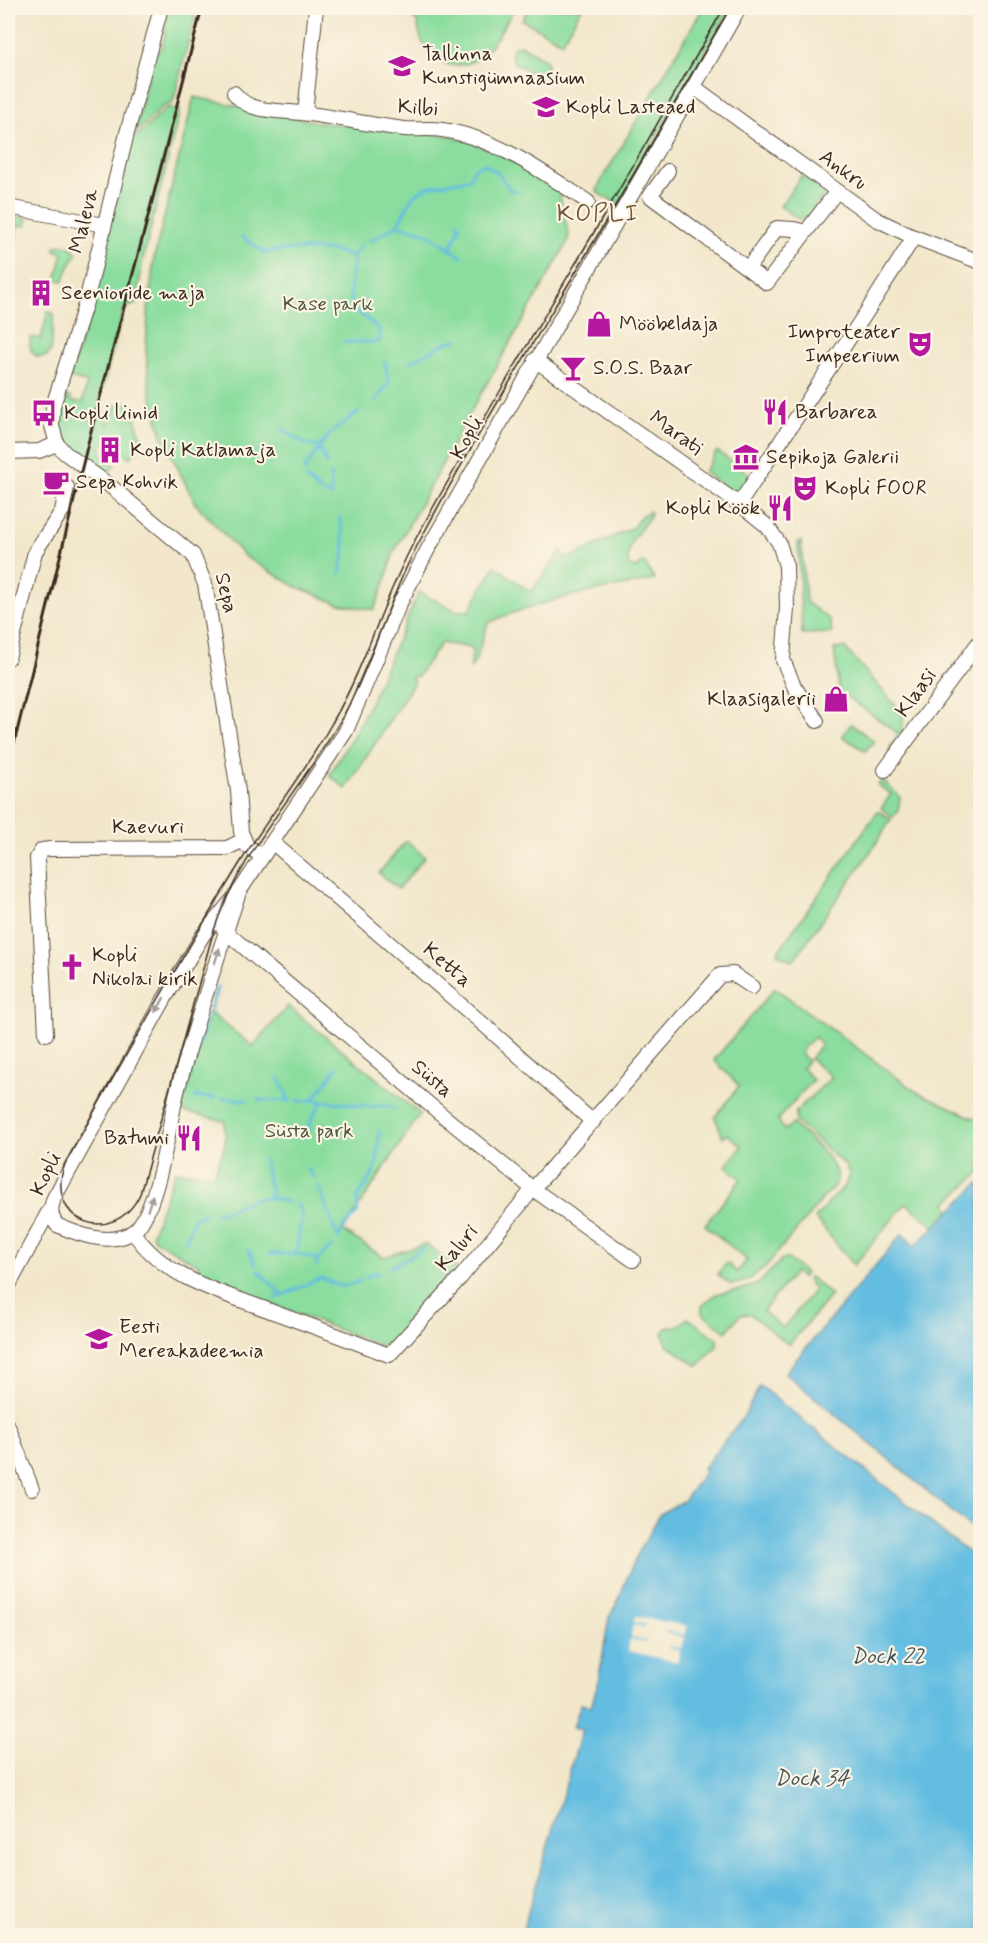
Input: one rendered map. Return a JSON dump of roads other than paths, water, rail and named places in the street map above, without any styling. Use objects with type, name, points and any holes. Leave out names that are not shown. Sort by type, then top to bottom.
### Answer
[{"type":"street","name":"Maleva","points":[[57,444],[52,426],[53,406],[83,313],[161,8]]},
{"type":"street","points":[[305,113],[316,8]]},
{"type":"street","name":"Kopli","points":[[66,1229],[57,1225],[53,1220],[51,1206],[165,998],[203,935],[239,892],[346,731],[400,603],[428,549],[739,8]]},
{"type":"street","name":"Ankru","points":[[694,87],[876,219],[914,237],[981,262]]},
{"type":"street","name":"Kilbi","points":[[234,93],[240,100],[253,107],[368,124],[441,130],[461,134],[512,156],[588,202]]},
{"type":"street","points":[[668,171],[650,196],[767,283],[837,191]]},
{"type":"street","points":[[8,207],[104,225]]},
{"type":"street","points":[[748,268],[777,228],[805,232]]},
{"type":"street","points":[[739,504],[914,237]]},
{"type":"street","name":"Marati","points":[[535,360],[767,526],[779,543],[786,566],[787,608],[783,660],[794,686],[817,721]]},
{"type":"street","points":[[8,452],[39,451],[57,444]]},
{"type":"street","name":"Sepa","points":[[57,444],[65,453],[109,485],[193,555],[205,584],[230,734],[243,840]]},
{"type":"street","points":[[8,658],[35,552],[62,511],[67,487]]},
{"type":"street","name":"Klaasi","points":[[885,770],[981,641]]},
{"type":"street","points":[[243,840],[247,846],[262,856]]},
{"type":"street","name":"Kaevuri","points":[[46,1034],[37,858],[42,850],[227,848],[243,840]]},
{"type":"street","name":"Ketta","points":[[272,842],[593,1122]]},
{"type":"street","name":"Kopli","points":[[133,1232],[149,1209],[177,1093],[239,892]]},
{"type":"street","name":"Süsta","points":[[214,921],[220,922],[226,932],[533,1189],[633,1260]]},
{"type":"street","name":"Kaluri","points":[[133,1232],[142,1246],[158,1261],[200,1285],[389,1355],[461,1277],[533,1189],[720,975],[733,974],[753,987]]},
{"type":"street","points":[[8,1287],[51,1206]]},
{"type":"street","points":[[22,1259],[42,1235],[53,1229],[66,1229],[103,1239],[113,1239],[133,1232]]},
{"type":"street","points":[[8,1426],[32,1489]]},
{"type":"water","points":[[979,1183],[980,1535],[785,1373],[902,1234],[915,1246]]},
{"type":"water","points":[[760,1386],[980,1562],[980,1935],[521,1936],[582,1730],[573,1727],[581,1704],[591,1706],[598,1683],[609,1617],[615,1608],[634,1561],[660,1514],[684,1500],[705,1471],[703,1468],[744,1416]]},
{"type":"waterway","points":[[370,241],[397,225],[413,196],[427,187],[469,179],[475,168],[485,164],[499,174],[510,190],[516,191]]},
{"type":"waterway","points":[[450,250],[460,227],[457,222]]},
{"type":"waterway","points":[[398,225],[427,233],[462,257]]},
{"type":"waterway","points":[[242,237],[265,253],[324,250],[353,257]]},
{"type":"waterway","points":[[352,302],[350,297],[353,257],[361,245]]},
{"type":"waterway","points":[[344,342],[379,342],[380,330],[357,311]]},
{"type":"waterway","points":[[410,362],[445,343],[458,340]]},
{"type":"waterway","points":[[376,401],[389,382],[385,362]]},
{"type":"waterway","points":[[327,464],[319,447],[330,434],[358,412]]},
{"type":"waterway","points":[[282,429],[305,444],[319,447]]},
{"type":"waterway","points":[[305,473],[305,468],[319,449]]},
{"type":"waterway","points":[[306,479],[331,496],[331,474]]},
{"type":"waterway","points":[[340,518],[345,549],[340,573]]},
{"type":"waterway","points":[[182,1098],[217,988]]},
{"type":"waterway","points":[[313,1100],[338,1066]]},
{"type":"waterway","points":[[258,1100],[290,1101],[278,1077]]},
{"type":"waterway","points":[[195,1097],[215,1098]]},
{"type":"waterway","points":[[223,1098],[247,1100]]},
{"type":"waterway","points":[[297,1101],[313,1100],[374,1107],[383,1105],[394,1108]]},
{"type":"waterway","points":[[309,1131],[311,1120],[322,1101]]},
{"type":"waterway","points":[[339,1238],[342,1229],[358,1212],[357,1198],[376,1167],[379,1131]]},
{"type":"waterway","points":[[264,1160],[271,1197]]},
{"type":"waterway","points":[[307,1169],[315,1178]]},
{"type":"waterway","points":[[318,1186],[338,1238]]},
{"type":"waterway","points":[[216,1213],[257,1198],[287,1202]]},
{"type":"waterway","points":[[296,1254],[302,1215],[297,1204]]},
{"type":"waterway","points":[[186,1241],[194,1218],[205,1215]]},
{"type":"waterway","points":[[316,1266],[318,1259],[332,1246]]},
{"type":"waterway","points":[[390,1268],[424,1248]]},
{"type":"waterway","points":[[248,1250],[256,1264]]},
{"type":"waterway","points":[[270,1254],[296,1254],[318,1259]]},
{"type":"waterway","points":[[259,1271],[282,1295]]},
{"type":"waterway","points":[[366,1278],[371,1274],[379,1273]]},
{"type":"waterway","points":[[276,1298],[321,1278],[342,1287],[360,1281]]},
{"type":"tram line","points":[[724,8],[415,540],[393,585],[355,678],[332,723],[217,900],[65,1164],[61,1184],[64,1201],[72,1213],[84,1221],[99,1224],[114,1221],[128,1211],[140,1194],[213,933],[225,902],[257,844],[314,762],[349,705],[406,567],[437,510],[479,434],[730,8]]},
{"type":"railway","points":[[8,768],[90,435],[202,8]]},
{"type":"place","name":"Tallinna Kunstigümnaasium","points":[[402,66]]},
{"type":"place","name":"Kopli Lasteaed","points":[[546,107]]},
{"type":"place","name":"Seenioride maja","points":[[41,293]]},
{"type":"place","name":"Mööbeldaja","points":[[599,324]]},
{"type":"place","name":"Improteater Impeerium","points":[[920,344]]},
{"type":"place","name":"S.O.S. Baar","points":[[573,368]]},
{"type":"place","name":"Barbarea","points":[[775,412]]},
{"type":"place","name":"Kopli liinid","points":[[44,413]]},
{"type":"place","name":"Kopli Katlamaja","points":[[110,450]]},
{"type":"place","name":"Sepikoja Galerii","points":[[746,457]]},
{"type":"place","name":"Sepa Kohvik","points":[[56,482]]},
{"type":"place","name":"Kopli FOOR","points":[[805,488]]},
{"type":"place","name":"Kopli Köök","points":[[780,508]]},
{"type":"place","name":"Klaasigalerii","points":[[836,699]]},
{"type":"place","name":"Kopli Nikolai kirik","points":[[72,967]]},
{"type":"place","name":"Batumi","points":[[189,1138]]},
{"type":"place","name":"Eesti Mereakadeemia","points":[[99,1339]]},
{"type":"district","name":"KOPLI","points":[[598,214]]},
{"type":"park label","name":"Kase park","points":[[328,304]]},
{"type":"park label","name":"Süsta park","points":[[309,1131]]},
{"type":"water label","name":"Dock 22","points":[[888,1657]]},
{"type":"water label","name":"Dock 34","points":[[812,1779]]}]
